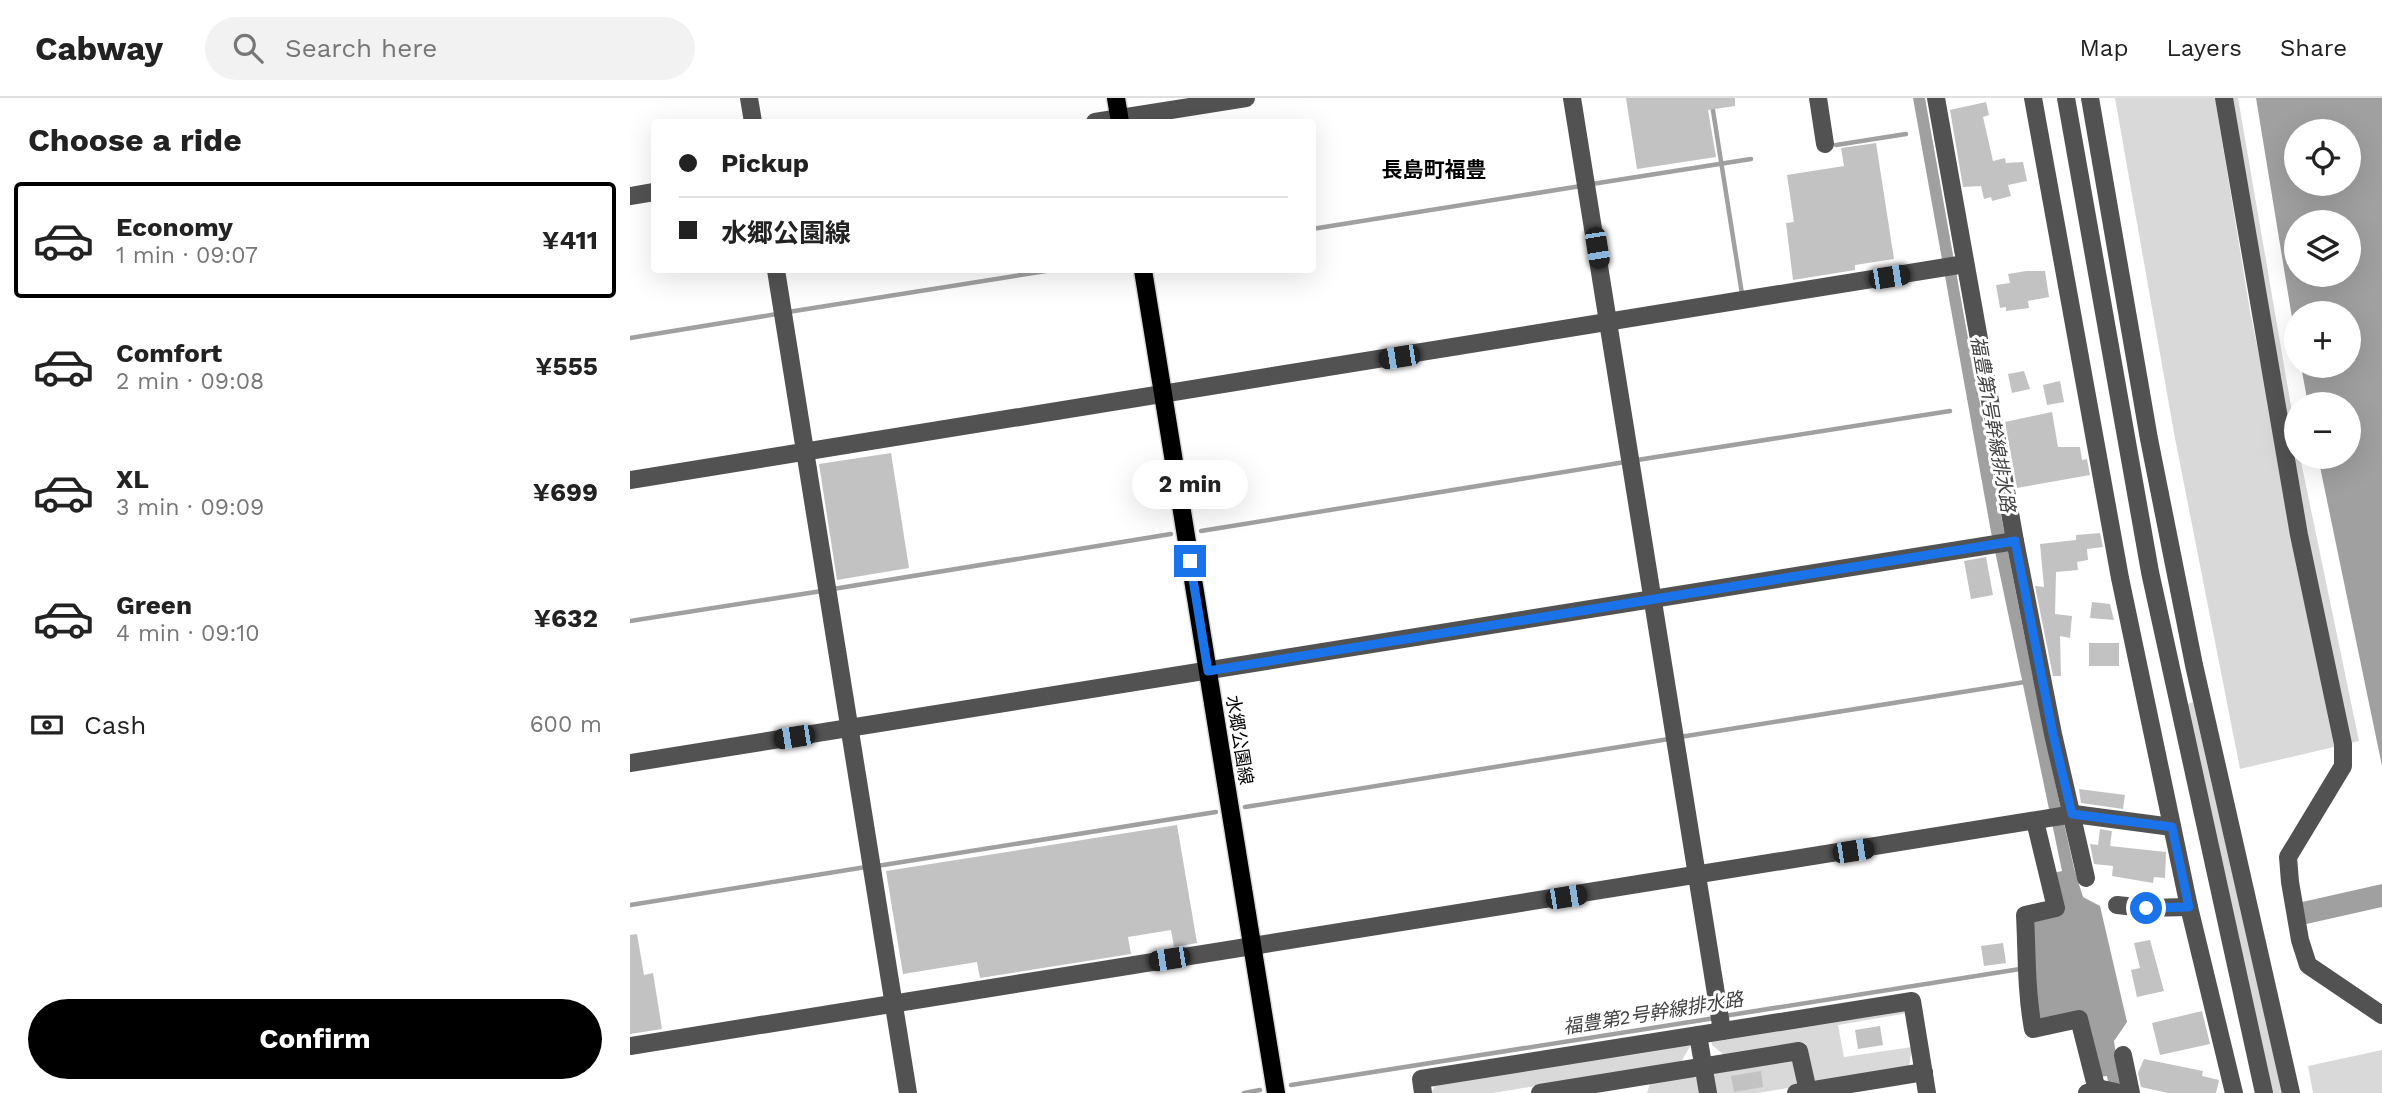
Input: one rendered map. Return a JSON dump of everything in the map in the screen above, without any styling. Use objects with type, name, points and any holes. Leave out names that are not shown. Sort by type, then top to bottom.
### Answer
[{"type":"main road","points":[[1116,98],[1120,119]]},
{"type":"main road","name":"水郷公園線","points":[[1143,273],[1276,1093]]},
{"type":"street","points":[[749,98],[752,119]]},
{"type":"street","points":[[1131,119],[1246,98]]},
{"type":"street","points":[[1572,98],[1721,1023]]},
{"type":"street","points":[[1818,98],[1825,144]]},
{"type":"street","points":[[1936,98],[1962,265],[2014,541],[2069,815],[2086,878]]},
{"type":"street","points":[[2034,98],[2105,502],[2189,907],[2234,1093]]},
{"type":"street","points":[[2066,98],[2150,572],[2264,1093]]},
{"type":"street","points":[[2090,98],[2149,439],[2194,665],[2291,1093]]},
{"type":"street","points":[[2224,98],[2300,535],[2343,744],[2343,766],[2288,858],[2290,882],[2300,940],[2308,965],[2382,1015]]},
{"type":"street","points":[[630,196],[651,192]]},
{"type":"street","points":[[630,480],[1962,265]]},
{"type":"street","points":[[776,273],[908,1093]]},
{"type":"street","points":[[630,763],[2014,541]]},
{"type":"street","points":[[630,1046],[2069,815],[2172,827]]},
{"type":"street","points":[[2041,821],[2056,908],[2025,915],[2028,975],[2026,991],[2033,1029],[2079,1019],[2095,1091],[2120,1093]]},
{"type":"street","points":[[2117,905],[2146,908],[2189,907]]},
{"type":"street","points":[[1423,1093],[1421,1079],[1698,1035],[1721,1023],[1912,1001],[1927,1093]]},
{"type":"street","points":[[1698,1035],[1708,1093]]},
{"type":"street","points":[[1540,1093],[1634,1085],[1704,1066],[1799,1051],[1802,1092],[1924,1072]]},
{"type":"street","points":[[2123,1055],[2131,1093]]},
{"type":"shaded area","points":[[1913,98],[1925,98],[2013,580],[2074,868],[2083,897],[2100,906],[2127,1022],[2114,1041],[2121,1086],[2110,1093],[2107,1076],[2098,1077],[2082,1013],[2037,1023],[2030,919],[2061,911],[2053,873],[2062,871],[1991,532]]},
{"type":"shaded area","points":[[2115,98],[2215,98],[2250,311],[2338,746],[2240,769],[2174,433]]},
{"type":"shaded area","points":[[2228,98],[2238,98],[2284,378],[2289,392],[2284,392],[2284,419]]},
{"type":"shaded area","points":[[2256,98],[2382,98],[2382,766],[2320,469],[2361,469],[2361,392],[2306,392],[2303,378],[2361,378],[2361,301],[2289,301],[2287,287],[2361,287],[2361,210],[2284,210],[2284,269]]},
{"type":"shaded area","points":[[2293,469],[2302,469],[2359,741],[2350,743],[2305,539]]},
{"type":"shaded area","points":[[2193,702],[2283,1093],[2272,1093],[2184,705]]},
{"type":"shaded area","points":[[2382,884],[2382,907],[2293,927],[2289,905]]},
{"type":"shaded area","points":[[1901,1010],[1908,1013],[1838,1025],[1844,1057],[1912,1047],[1909,1067],[1819,1083],[1811,1078],[1805,1043],[1725,1056],[1712,1045],[1711,1040]]},
{"type":"shaded area","points":[[1692,1043],[1681,1062],[1493,1093],[1431,1093],[1436,1084]]},
{"type":"shaded area","points":[[2382,1050],[2382,1093],[2313,1093],[2308,1066]]},
{"type":"shaded area","points":[[1789,1059],[1795,1064],[1799,1081],[1794,1087],[1758,1093],[1716,1093],[1713,1077],[1717,1071]]},
{"type":"shaded area","points":[[1693,1076],[1699,1080],[1701,1093],[1647,1093],[1650,1083]]},
{"type":"building","points":[[1626,98],[1735,98],[1735,106],[1708,110],[1716,157],[1637,169]]},
{"type":"building","points":[[1986,102],[1989,115],[1983,117],[1993,161],[2005,158],[2006,163],[2023,162],[2027,181],[2008,185],[2011,196],[1992,201],[1991,197],[1984,199],[1981,186],[1963,187],[1950,110]]},
{"type":"building","points":[[1876,143],[1894,259],[1855,265],[1855,270],[1793,280],[1786,223],[1794,222],[1787,175],[1844,166],[1841,148]]},
{"type":"building","points":[[2045,271],[2049,297],[2028,301],[2029,308],[2006,311],[2006,307],[2000,308],[1996,285],[2010,283],[2008,274]]},
{"type":"building","points":[[2024,371],[2030,389],[2012,393],[2008,374]]},
{"type":"building","points":[[2060,381],[2064,402],[2047,405],[2043,385]]},
{"type":"building","points":[[2052,412],[2058,447],[2080,447],[2082,460],[2087,459],[2090,475],[2017,488],[2005,422]]},
{"type":"building","points":[[891,453],[909,568],[837,580],[819,464]]},
{"type":"building","points":[[2100,533],[2103,547],[2087,549],[2088,560],[2077,562],[2078,570],[2056,572],[2055,614],[2072,616],[2070,638],[2060,636],[2061,676],[2053,676],[2035,586],[2044,587],[2040,544],[2076,540],[2076,535]]},
{"type":"building","points":[[1986,557],[1993,595],[1971,599],[1964,561]]},
{"type":"building","points":[[2092,602],[2110,604],[2114,620],[2090,618]]},
{"type":"building","points":[[2089,643],[2119,643],[2119,666],[2089,666]]},
{"type":"building","points":[[2079,789],[2125,795],[2123,809],[2081,803]]},
{"type":"building","points":[[1177,825],[1197,943],[1174,947],[1171,930],[1128,937],[1131,954],[980,978],[977,962],[903,974],[886,871]]},
{"type":"building","points":[[2100,829],[2112,831],[2110,846],[2166,852],[2165,878],[2154,877],[2153,883],[2112,876],[2113,866],[2094,864],[2090,844],[2098,845]]},
{"type":"building","points":[[637,934],[644,975],[653,973],[662,1029],[630,1034],[630,935]]},
{"type":"building","points":[[2150,940],[2164,991],[2137,997],[2131,970],[2140,968],[2134,943]]},
{"type":"building","points":[[2003,943],[2006,963],[1984,966],[1981,946]]},
{"type":"building","points":[[2202,1011],[2210,1044],[2160,1055],[2152,1023]]},
{"type":"building","points":[[1880,1026],[1883,1045],[1858,1049],[1855,1030]]},
{"type":"building","points":[[2144,1059],[2203,1071],[2202,1076],[2219,1080],[2216,1093],[2168,1093],[2141,1087],[2138,1073]]},
{"type":"building","points":[[1761,1071],[1763,1087],[1734,1092],[1731,1076]]},
{"type":"waterway","points":[[1711,98],[1742,294]]},
{"type":"waterway","points":[[1836,145],[1906,134]]},
{"type":"waterway","points":[[1592,184],[1751,159]]},
{"type":"waterway","points":[[1316,228],[1581,186]]},
{"type":"waterway","points":[[788,312],[1033,273]]},
{"type":"waterway","points":[[630,338],[777,314]]},
{"type":"waterway","points":[[1637,460],[1950,411]]},
{"type":"waterway","points":[[1201,531],[1625,462]]},
{"type":"waterway","points":[[833,589],[1171,534]]},
{"type":"waterway","points":[[630,621],[822,591]]},
{"type":"waterway","points":[[1680,737],[2025,682]]},
{"type":"waterway","points":[[1245,807],[1669,739]]},
{"type":"waterway","points":[[877,866],[1216,812]]},
{"type":"waterway","points":[[630,905],[866,867]]},
{"type":"waterway","name":"福豊第2号幹線排水路","points":[[1724,1016],[2020,969]]},
{"type":"waterway","name":"福豊第2号幹線排水路","points":[[1291,1085],[1715,1018]]},
{"type":"waterway","name":"福豊第2号幹線排水路","points":[[1244,1093],[1260,1090]]},
{"type":"district","name":"長島町福豊","points":[[1434,169]]},
{"type":"route","points":[[1190,561],[1208,671],[2015,541],[2053,734],[2072,814],[2172,827],[2189,907],[2146,908]]},
{"type":"water label","name":"福豊第1号幹線排水路","points":[[1993,424]]}]
